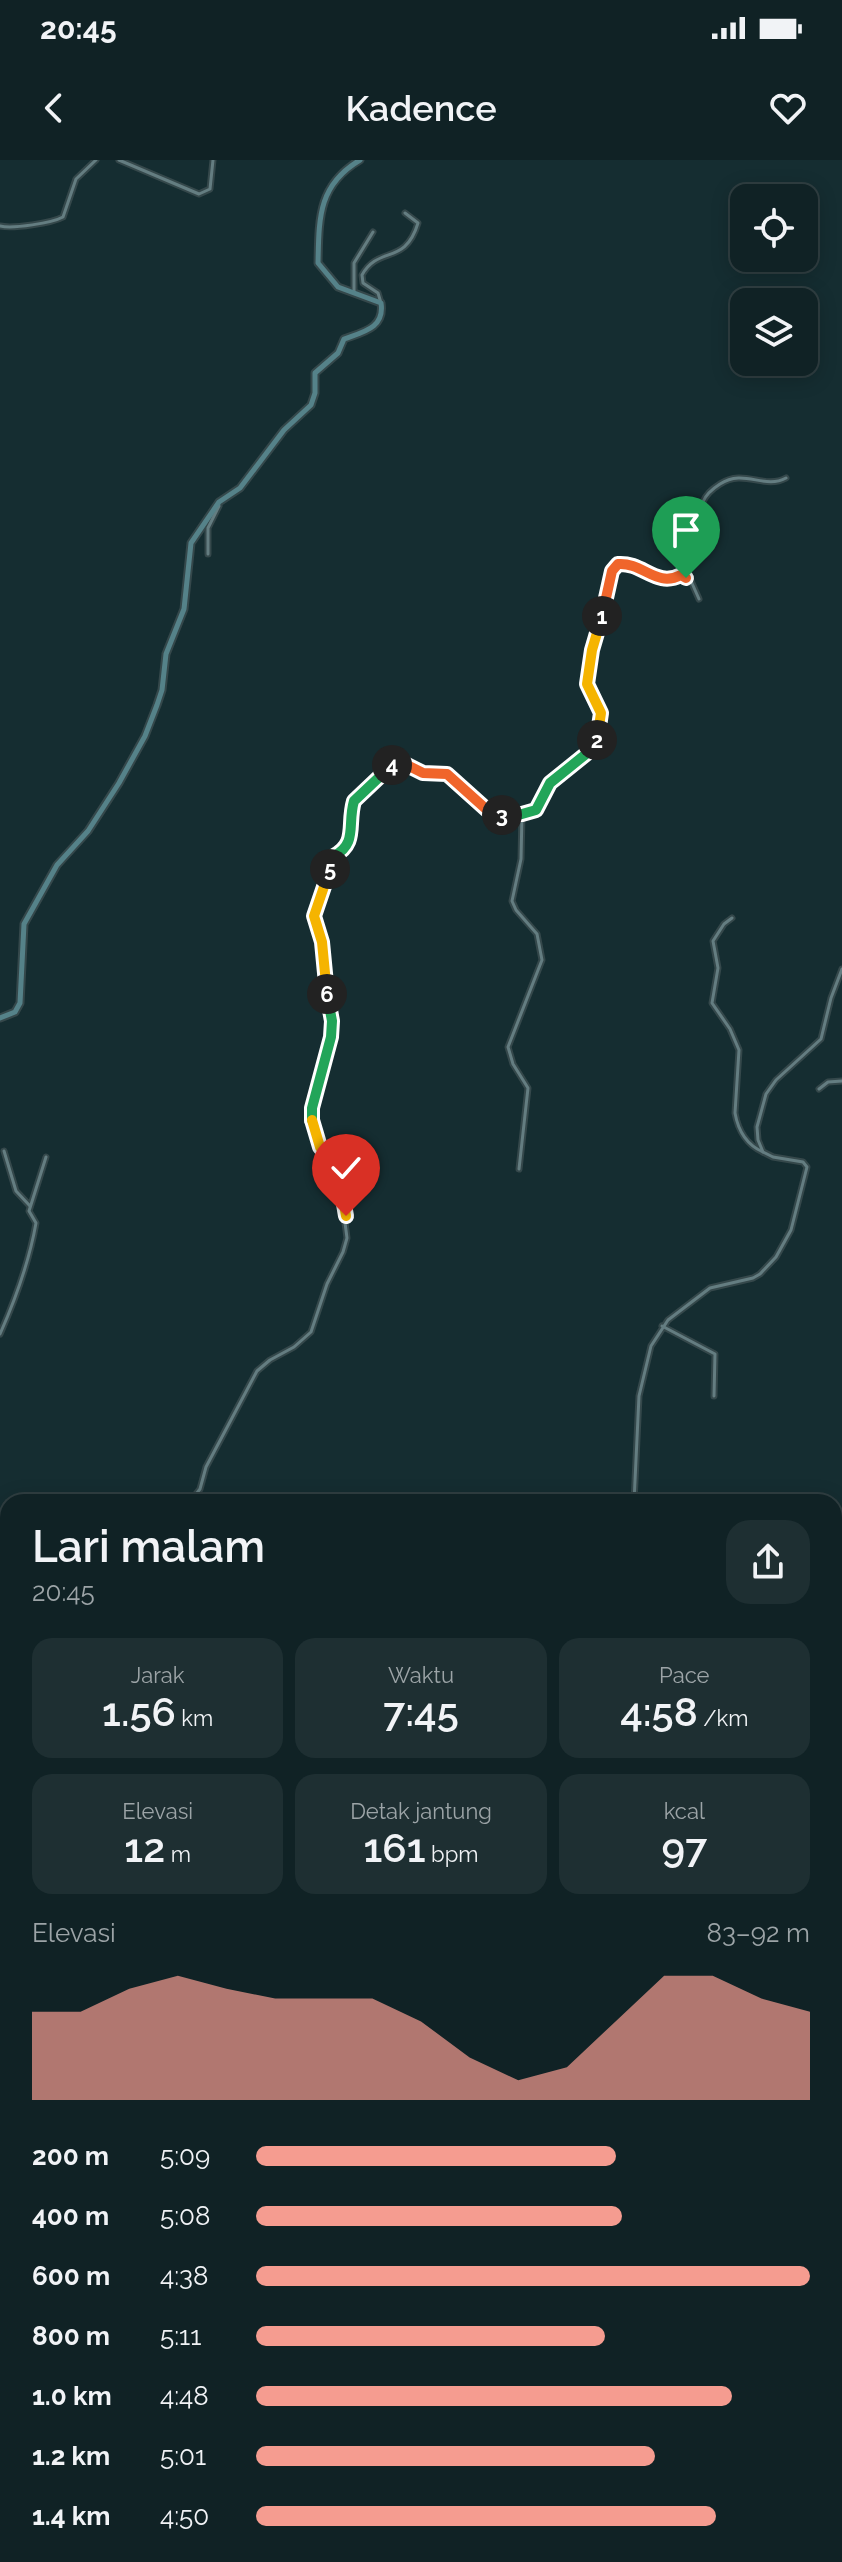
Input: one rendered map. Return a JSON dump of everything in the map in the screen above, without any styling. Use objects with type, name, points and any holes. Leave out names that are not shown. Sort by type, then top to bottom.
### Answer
[{"type":"street","points":[[0,226],[13,228],[63,217],[76,179],[96,160]]},
{"type":"street","points":[[119,160],[199,194],[211,188],[213,160]]},
{"type":"street","points":[[360,160],[350,162],[329,187],[318,261],[338,287],[381,303]]},
{"type":"street","points":[[0,1018],[11,1015],[19,1006],[24,924],[57,865],[88,831],[145,736],[162,690],[166,654],[184,609],[190,545],[219,502],[240,488],[284,430],[311,405],[315,393],[315,373],[338,353],[344,339],[366,332],[376,324],[382,314],[381,303],[378,293],[363,283],[362,275],[377,260],[411,242],[418,223],[405,213]]},
{"type":"street","points":[[354,293],[354,263],[373,232]]},
{"type":"street","points":[[196,1494],[206,1467],[257,1371],[301,1342],[315,1325],[327,1284],[345,1246],[346,1216],[338,1169],[316,1138],[312,1117],[318,1080],[329,1049],[332,1021],[322,942],[314,916],[333,858],[350,844],[354,801],[384,770],[399,761],[423,773],[447,774],[496,814],[522,814],[536,810],[550,783],[586,754],[596,741],[601,713],[587,684],[592,650],[614,566],[630,564],[663,580],[681,575],[699,537],[700,506],[713,490],[739,477],[769,482],[786,478]]},
{"type":"street","points":[[208,554],[208,528],[219,502]]},
{"type":"street","points":[[681,575],[691,581],[699,599]]},
{"type":"street","points":[[519,1169],[528,1088],[513,1064],[508,1047],[540,968],[542,953],[537,934],[512,901],[521,859],[522,814]]},
{"type":"street","points":[[634,1494],[639,1396],[649,1352],[662,1326],[710,1288],[742,1282],[760,1274],[785,1244],[807,1167],[803,1162],[773,1157],[752,1146],[737,1123],[739,1050],[730,1029],[712,1003],[718,968],[713,941],[732,918]]},
{"type":"street","points":[[763,1152],[757,1127],[766,1094],[776,1080],[821,1039],[842,969]]},
{"type":"street","points":[[819,1089],[828,1082],[842,1081]]},
{"type":"street","points":[[4,1151],[16,1191],[30,1206]]},
{"type":"street","points":[[1,1331],[30,1254],[36,1223],[29,1213],[30,1206],[46,1157]]},
{"type":"street","points":[[662,1326],[715,1354],[714,1396]]},
{"type":"route","points":[[346,1216],[338,1169],[320,1147],[313,1128],[312,1108],[318,1080],[327,1060],[332,1021],[322,942],[314,916],[333,858],[350,844],[354,801],[384,770],[399,761],[423,773],[447,774],[486,809],[496,814],[522,814],[536,810],[550,783],[586,754],[596,741],[601,713],[587,684],[592,650],[614,566],[630,564],[663,580],[681,575],[686,578]]}]
